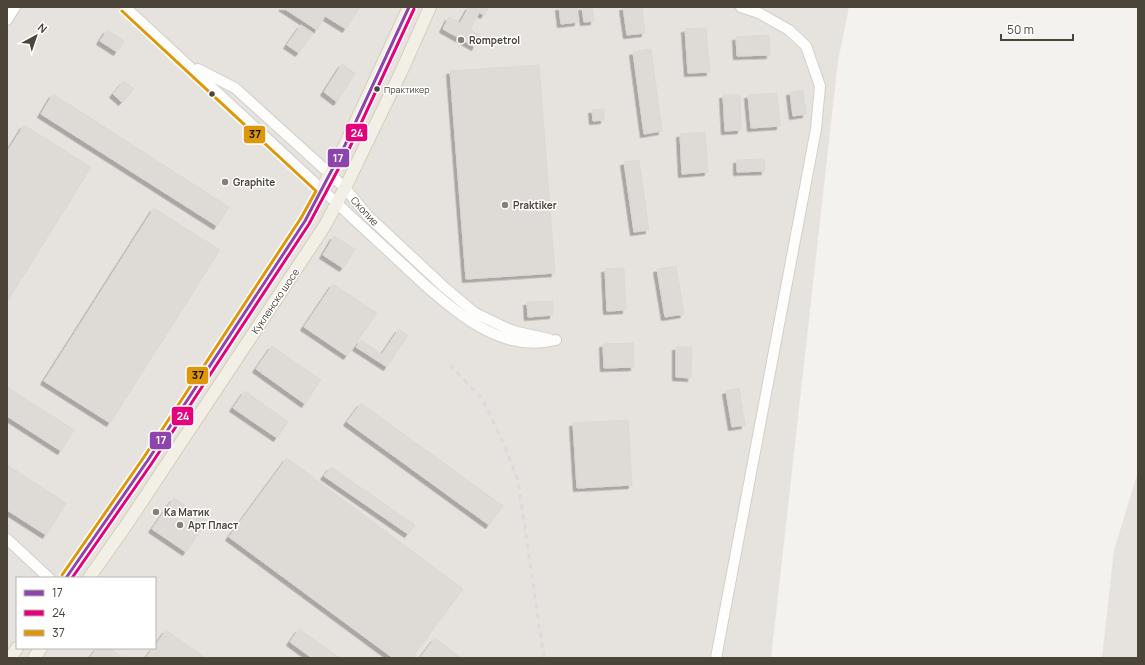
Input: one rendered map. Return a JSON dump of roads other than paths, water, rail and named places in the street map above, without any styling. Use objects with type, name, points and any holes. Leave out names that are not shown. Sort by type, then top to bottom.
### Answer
[{"type":"main road","name":"Кукленско шосе","points":[[67,577],[152,454],[305,221],[346,145],[409,7]]},
{"type":"main road","name":"Кукленско шосе","points":[[90,577],[127,524],[317,238],[345,188],[404,66],[430,7]]},
{"type":"main road","points":[[10,658],[16,649]]},
{"type":"main road","points":[[34,658],[40,649]]},
{"type":"street","points":[[7,20],[15,7]]},
{"type":"street","name":"Скопие","points":[[125,7],[425,285],[468,320],[484,330],[515,340],[528,342],[546,342],[556,340],[517,332],[475,313],[434,278],[368,216],[345,188],[235,88],[185,62]]},
{"type":"street","points":[[716,658],[816,129],[820,86],[806,46],[789,30],[758,13],[741,7]]},
{"type":"street","points":[[425,285],[434,278]]},
{"type":"street","points":[[7,540],[47,577]]},
{"type":"railway","points":[[450,365],[482,399],[502,440],[518,481],[544,658]]},
{"type":"place","name":"Rompetrol","points":[[461,40]]},
{"type":"place","name":"Практикер","points":[[377,89]]},
{"type":"place","name":"Graphite","points":[[225,182]]},
{"type":"place","name":"Praktiker","points":[[505,205]]},
{"type":"place","name":"Ка Матик","points":[[156,512]]},
{"type":"place","name":"Арт Пласт","points":[[180,525]]}]
